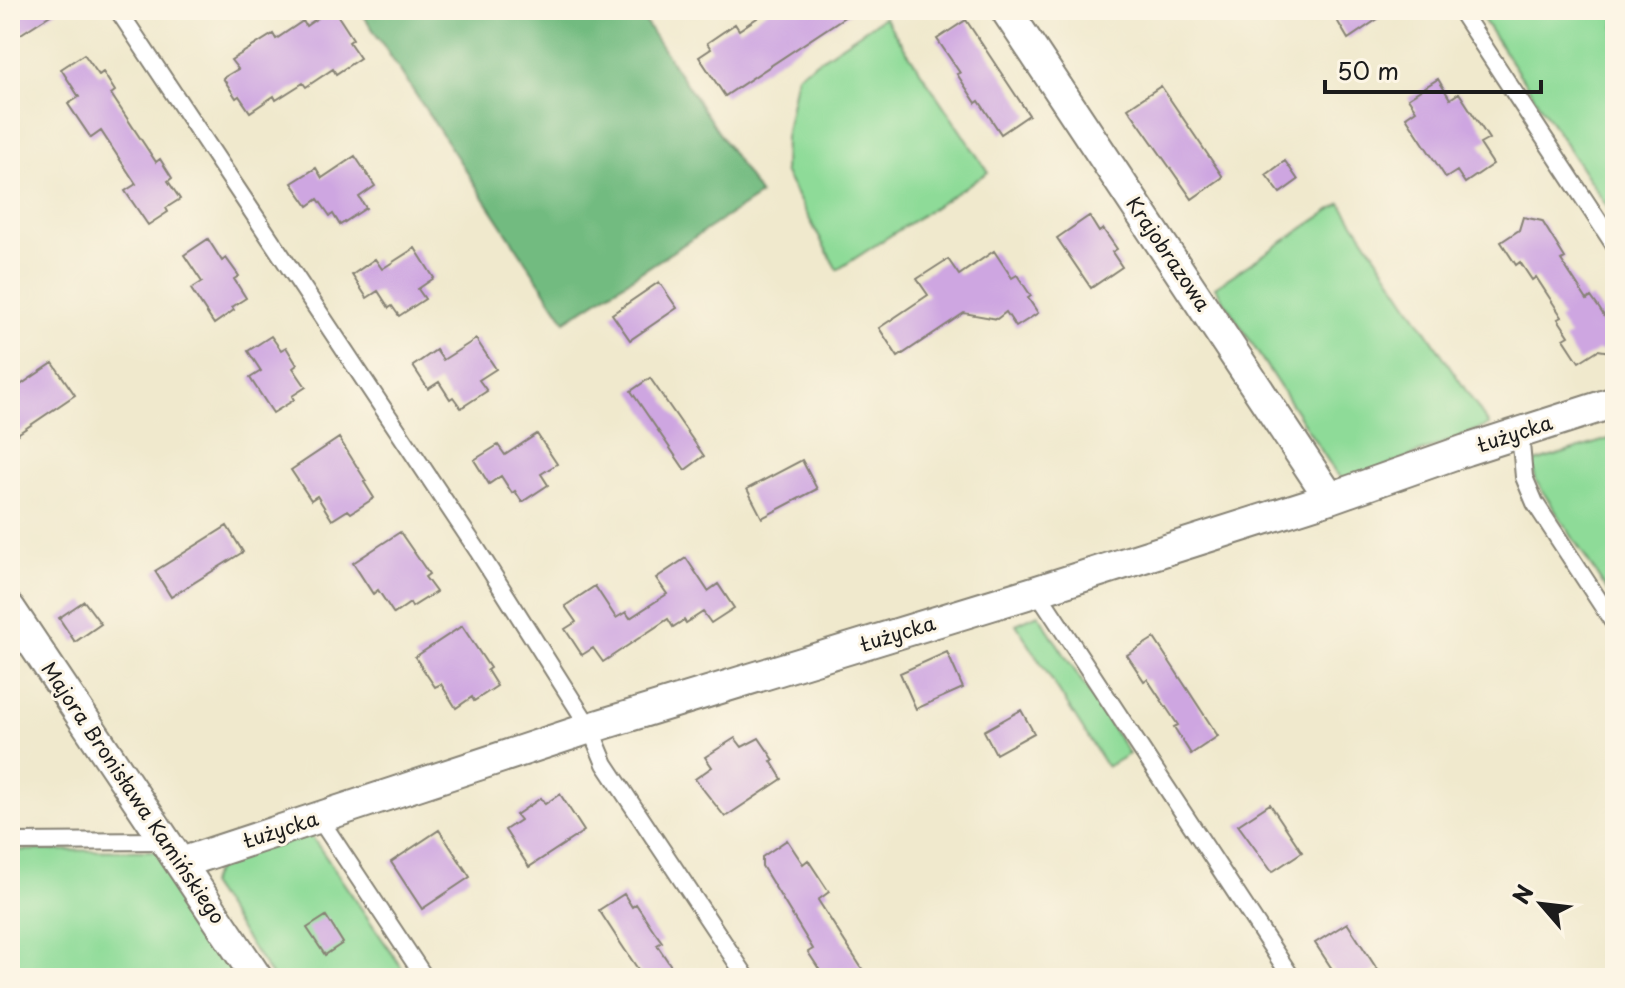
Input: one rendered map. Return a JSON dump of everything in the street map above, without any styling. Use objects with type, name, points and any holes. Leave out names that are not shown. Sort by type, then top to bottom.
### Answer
[{"type":"street","name":"Krajobrazowa","points":[[1006,10],[1330,498]]},
{"type":"street","name":"Łużycka","points":[[174,852],[319,818],[590,728],[1330,498],[1615,402]]},
{"type":"street","name":"Majora Bronisława Kamińskiego","points":[[10,609],[257,978]]},
{"type":"lane","points":[[118,10],[478,551],[590,728],[605,764],[747,978]]},
{"type":"lane","points":[[1460,10],[1615,246]]},
{"type":"lane","points":[[1520,433],[1524,477],[1535,503],[1615,625]]},
{"type":"lane","points":[[1037,591],[1292,978]]},
{"type":"lane","points":[[319,818],[425,978]]},
{"type":"lane","points":[[10,842],[174,852]]},
{"type":"green space","points":[[360,10],[637,10],[760,195],[565,321]]},
{"type":"green space","points":[[1477,10],[1615,10],[1615,219]]},
{"type":"green space","points":[[884,17],[988,172],[837,270],[784,172],[785,137],[797,75]]},
{"type":"green space","points":[[1341,203],[1489,425],[1346,482],[1336,473],[1215,287]]},
{"type":"green space","points":[[1615,437],[1615,603],[1536,481],[1532,463]]},
{"type":"green space","points":[[1038,614],[1129,754],[1107,767],[1016,624]]},
{"type":"green space","points":[[308,831],[409,978],[273,978],[209,884],[222,859]]},
{"type":"green space","points":[[10,850],[163,851],[249,978],[10,978]]},
{"type":"building","points":[[10,10],[58,10],[10,41]]},
{"type":"building","points":[[329,10],[334,10],[353,39],[349,42],[360,58],[336,74],[333,69],[306,87],[303,83],[276,100],[274,96],[250,112],[223,78],[238,69],[231,60],[273,34],[276,39],[303,21],[306,26]]},
{"type":"building","points":[[769,10],[855,10],[725,96],[699,57],[711,49],[707,43],[735,24],[739,30]]},
{"type":"building","points":[[1331,10],[1391,10],[1348,39]]},
{"type":"building","points":[[966,20],[1029,115],[1001,134],[979,101],[976,103],[937,39]]},
{"type":"building","points":[[84,54],[99,75],[103,72],[115,91],[111,94],[156,162],[160,159],[172,178],[168,181],[180,199],[166,208],[168,212],[148,225],[125,191],[136,184],[101,131],[91,138],[68,104],[79,97],[61,69]]},
{"type":"building","points":[[1438,79],[1450,99],[1459,93],[1489,139],[1480,144],[1493,164],[1465,183],[1457,171],[1446,178],[1406,117],[1416,110],[1408,98]]},
{"type":"building","points":[[1161,86],[1223,177],[1192,199],[1128,108]]},
{"type":"building","points":[[355,156],[375,186],[359,197],[366,208],[340,225],[318,199],[308,206],[292,183],[316,168],[322,178]]},
{"type":"building","points":[[1285,161],[1298,180],[1280,193],[1266,175]]},
{"type":"building","points":[[1089,216],[1099,232],[1103,229],[1117,249],[1112,252],[1122,267],[1091,288],[1057,238]]},
{"type":"building","points":[[1523,217],[1542,221],[1565,258],[1561,260],[1587,300],[1591,297],[1599,308],[1615,333],[1611,352],[1598,350],[1579,362],[1564,339],[1569,336],[1558,319],[1562,317],[1536,277],[1532,280],[1520,262],[1516,265],[1501,242],[1519,230]]},
{"type":"building","points":[[208,239],[222,261],[226,258],[239,276],[234,279],[246,298],[214,324],[191,289],[202,282],[184,255]]},
{"type":"building","points":[[415,248],[434,278],[418,289],[425,299],[399,316],[392,306],[389,308],[378,291],[367,298],[352,275],[375,259],[382,269]]},
{"type":"building","points":[[994,251],[1012,278],[1017,275],[1038,313],[1016,327],[1006,312],[997,319],[964,313],[898,357],[879,328],[928,295],[917,279],[948,259],[959,275]]},
{"type":"building","points":[[659,282],[677,308],[630,340],[612,314]]},
{"type":"building","points":[[271,336],[281,350],[286,347],[297,365],[293,368],[306,387],[292,396],[294,400],[273,413],[250,378],[261,371],[248,351]]},
{"type":"building","points":[[476,339],[496,369],[479,380],[487,391],[461,408],[453,397],[450,399],[439,382],[428,389],[413,366],[436,350],[443,360]]},
{"type":"building","points":[[53,363],[75,395],[10,439],[10,392]]},
{"type":"building","points":[[650,378],[704,456],[685,470],[631,391]]},
{"type":"building","points":[[537,434],[557,464],[541,474],[548,485],[522,502],[501,476],[489,484],[474,460],[498,445],[505,455]]},
{"type":"building","points":[[339,438],[374,498],[351,513],[348,510],[332,520],[317,496],[311,500],[291,470]]},
{"type":"building","points":[[802,460],[817,489],[762,518],[747,489]]},
{"type":"building","points":[[227,526],[243,552],[171,597],[155,571]]},
{"type":"building","points":[[400,532],[429,574],[425,577],[436,592],[394,614],[378,590],[373,594],[353,563]]},
{"type":"building","points":[[686,558],[708,591],[718,584],[734,608],[711,623],[703,612],[673,627],[668,619],[603,662],[593,648],[582,655],[565,629],[576,622],[565,606],[595,586],[616,618],[626,612],[630,618],[667,594],[656,578]]},
{"type":"building","points":[[84,601],[101,624],[75,642],[59,618]]},
{"type":"building","points":[[462,626],[490,668],[487,670],[497,686],[456,708],[441,684],[435,687],[415,657]]},
{"type":"building","points":[[1154,638],[1218,736],[1191,754],[1174,727],[1178,725],[1127,655]]},
{"type":"building","points":[[947,652],[963,688],[916,709],[900,673]]},
{"type":"building","points":[[1021,710],[1034,733],[996,754],[984,731]]},
{"type":"building","points":[[735,738],[742,747],[759,738],[782,779],[725,817],[695,779],[712,767],[705,757]]},
{"type":"building","points":[[560,794],[584,831],[529,867],[505,830],[520,820],[516,815],[541,798],[545,804]]},
{"type":"building","points":[[1270,804],[1302,852],[1272,872],[1238,825]]},
{"type":"building","points":[[439,830],[470,877],[422,909],[391,862]]},
{"type":"building","points":[[787,840],[803,864],[808,860],[829,892],[818,900],[868,978],[825,978],[808,952],[813,949],[762,866],[762,857]]},
{"type":"building","points":[[624,894],[632,907],[636,904],[662,942],[657,945],[679,978],[644,978],[623,947],[599,910]]},
{"type":"building","points":[[326,916],[343,943],[325,955],[307,928]]},
{"type":"building","points":[[1347,923],[1377,969],[1363,978],[1338,978],[1315,943]]}]
